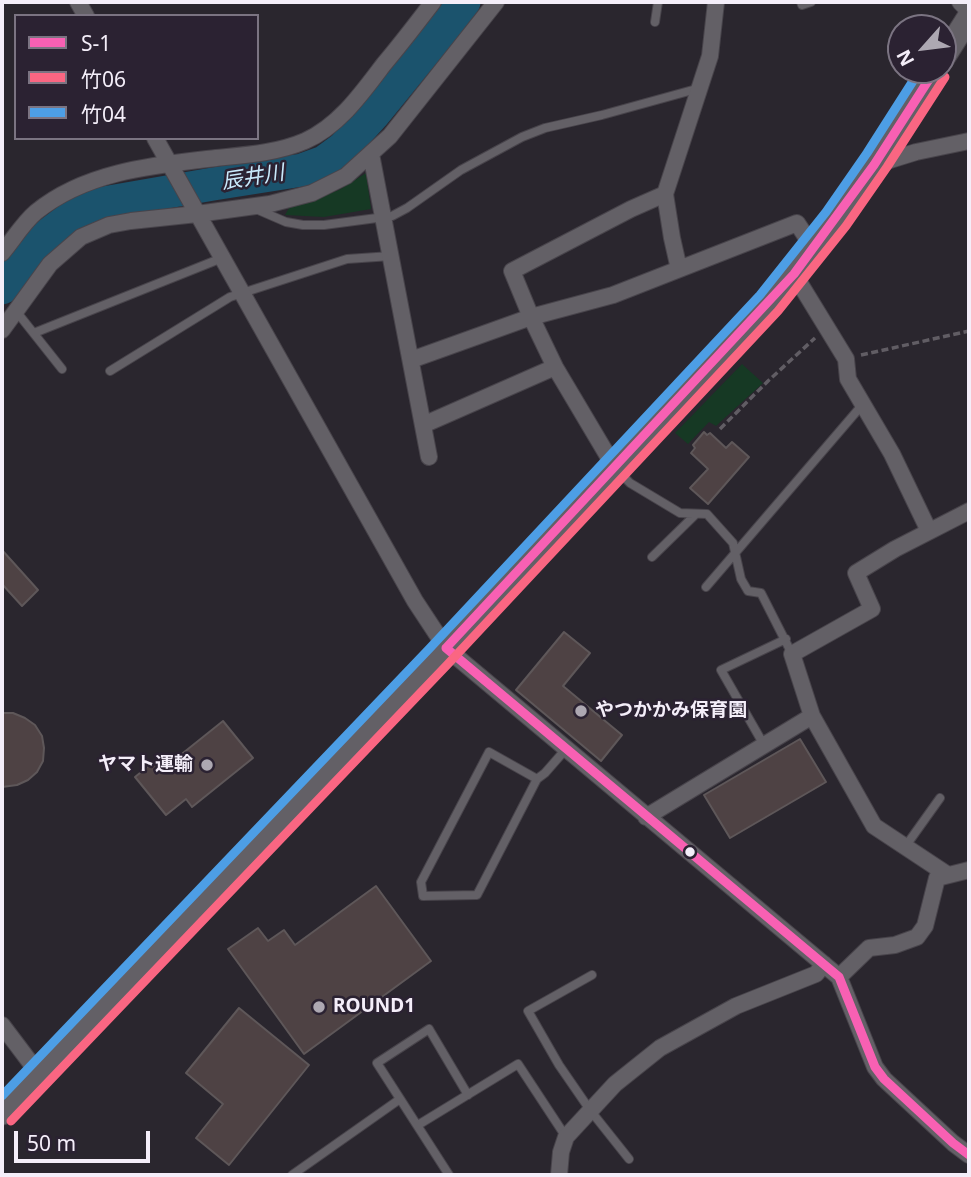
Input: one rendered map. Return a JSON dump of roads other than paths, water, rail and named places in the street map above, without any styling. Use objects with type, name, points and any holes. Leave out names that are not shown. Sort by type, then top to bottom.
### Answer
[{"type":"main road","points":[[957,36],[969,17]]},
{"type":"main road","points":[[2,1113],[446,648],[794,274],[874,165],[926,84]]},
{"type":"street","points":[[2,253],[34,213],[86,182],[124,172],[172,169],[273,152],[306,140],[351,107],[433,2]]},
{"type":"street","points":[[2,330],[50,264],[81,237],[108,225],[195,210],[270,204],[312,193],[346,176],[390,136],[496,2]]},
{"type":"street","points":[[679,269],[666,194],[710,56],[716,2]]},
{"type":"street","points":[[960,2],[969,11]]},
{"type":"street","points":[[156,140],[415,601],[446,648],[839,977],[875,1067],[884,1079],[969,1155]]},
{"type":"street","points":[[874,165],[916,152],[969,141]]},
{"type":"street","points":[[371,154],[429,457]]},
{"type":"street","points":[[615,468],[555,367],[512,271],[631,209],[666,194]]},
{"type":"street","points":[[411,360],[531,317],[613,295],[797,223],[814,248]]},
{"type":"street","points":[[794,274],[846,359],[848,379],[892,454],[929,531]]},
{"type":"street","points":[[423,425],[555,367]]},
{"type":"street","points":[[948,875],[874,826],[812,716],[789,647],[872,609],[856,573],[895,548],[969,511]]},
{"type":"street","points":[[646,817],[812,716]]},
{"type":"street","points":[[839,977],[869,948],[895,945],[918,937],[925,926],[937,878],[969,870]]},
{"type":"street","points":[[559,1175],[561,1152],[566,1137],[615,1084],[660,1048],[736,1006],[816,974],[824,964]]},
{"type":"street","points":[[2,1025],[39,1074]]},
{"type":"lane","points":[[656,22],[658,2]]},
{"type":"lane","points":[[801,2],[802,5],[811,2]]},
{"type":"lane","points":[[250,206],[286,222],[303,226],[383,219],[407,208],[461,170],[522,137],[545,128],[700,88]]},
{"type":"lane","points":[[110,371],[230,297],[347,259],[391,256]]},
{"type":"lane","points":[[34,333],[222,258]]},
{"type":"lane","points":[[16,311],[62,369]]},
{"type":"lane","points":[[706,587],[863,404]]},
{"type":"lane","points":[[615,468],[631,483],[680,513],[707,513],[733,543],[741,579],[748,591],[761,593],[789,647],[721,670],[764,745]]},
{"type":"lane","points":[[652,557],[696,514]]},
{"type":"lane","points":[[537,779],[489,752],[421,882],[423,896],[477,895],[537,779],[566,749]]},
{"type":"lane","points":[[905,847],[940,798]]},
{"type":"lane","points":[[592,975],[528,1011],[559,1065],[629,1159]]},
{"type":"lane","points":[[449,1175],[377,1063],[429,1030],[468,1095]]},
{"type":"lane","points":[[418,1125],[518,1064],[566,1137]]},
{"type":"lane","points":[[292,1175],[400,1099]]},
{"type":"waterway","name":"辰井川","points":[[2,288],[37,243],[77,213],[98,204],[302,170],[324,162],[343,148],[373,115],[464,2]]},
{"type":"place","name":"やつかかみ保育園","points":[[581,711]]},
{"type":"place","name":"ヤマト運輸","points":[[207,765]]},
{"type":"place","name":"ROUND1","points":[[319,1007]]}]
